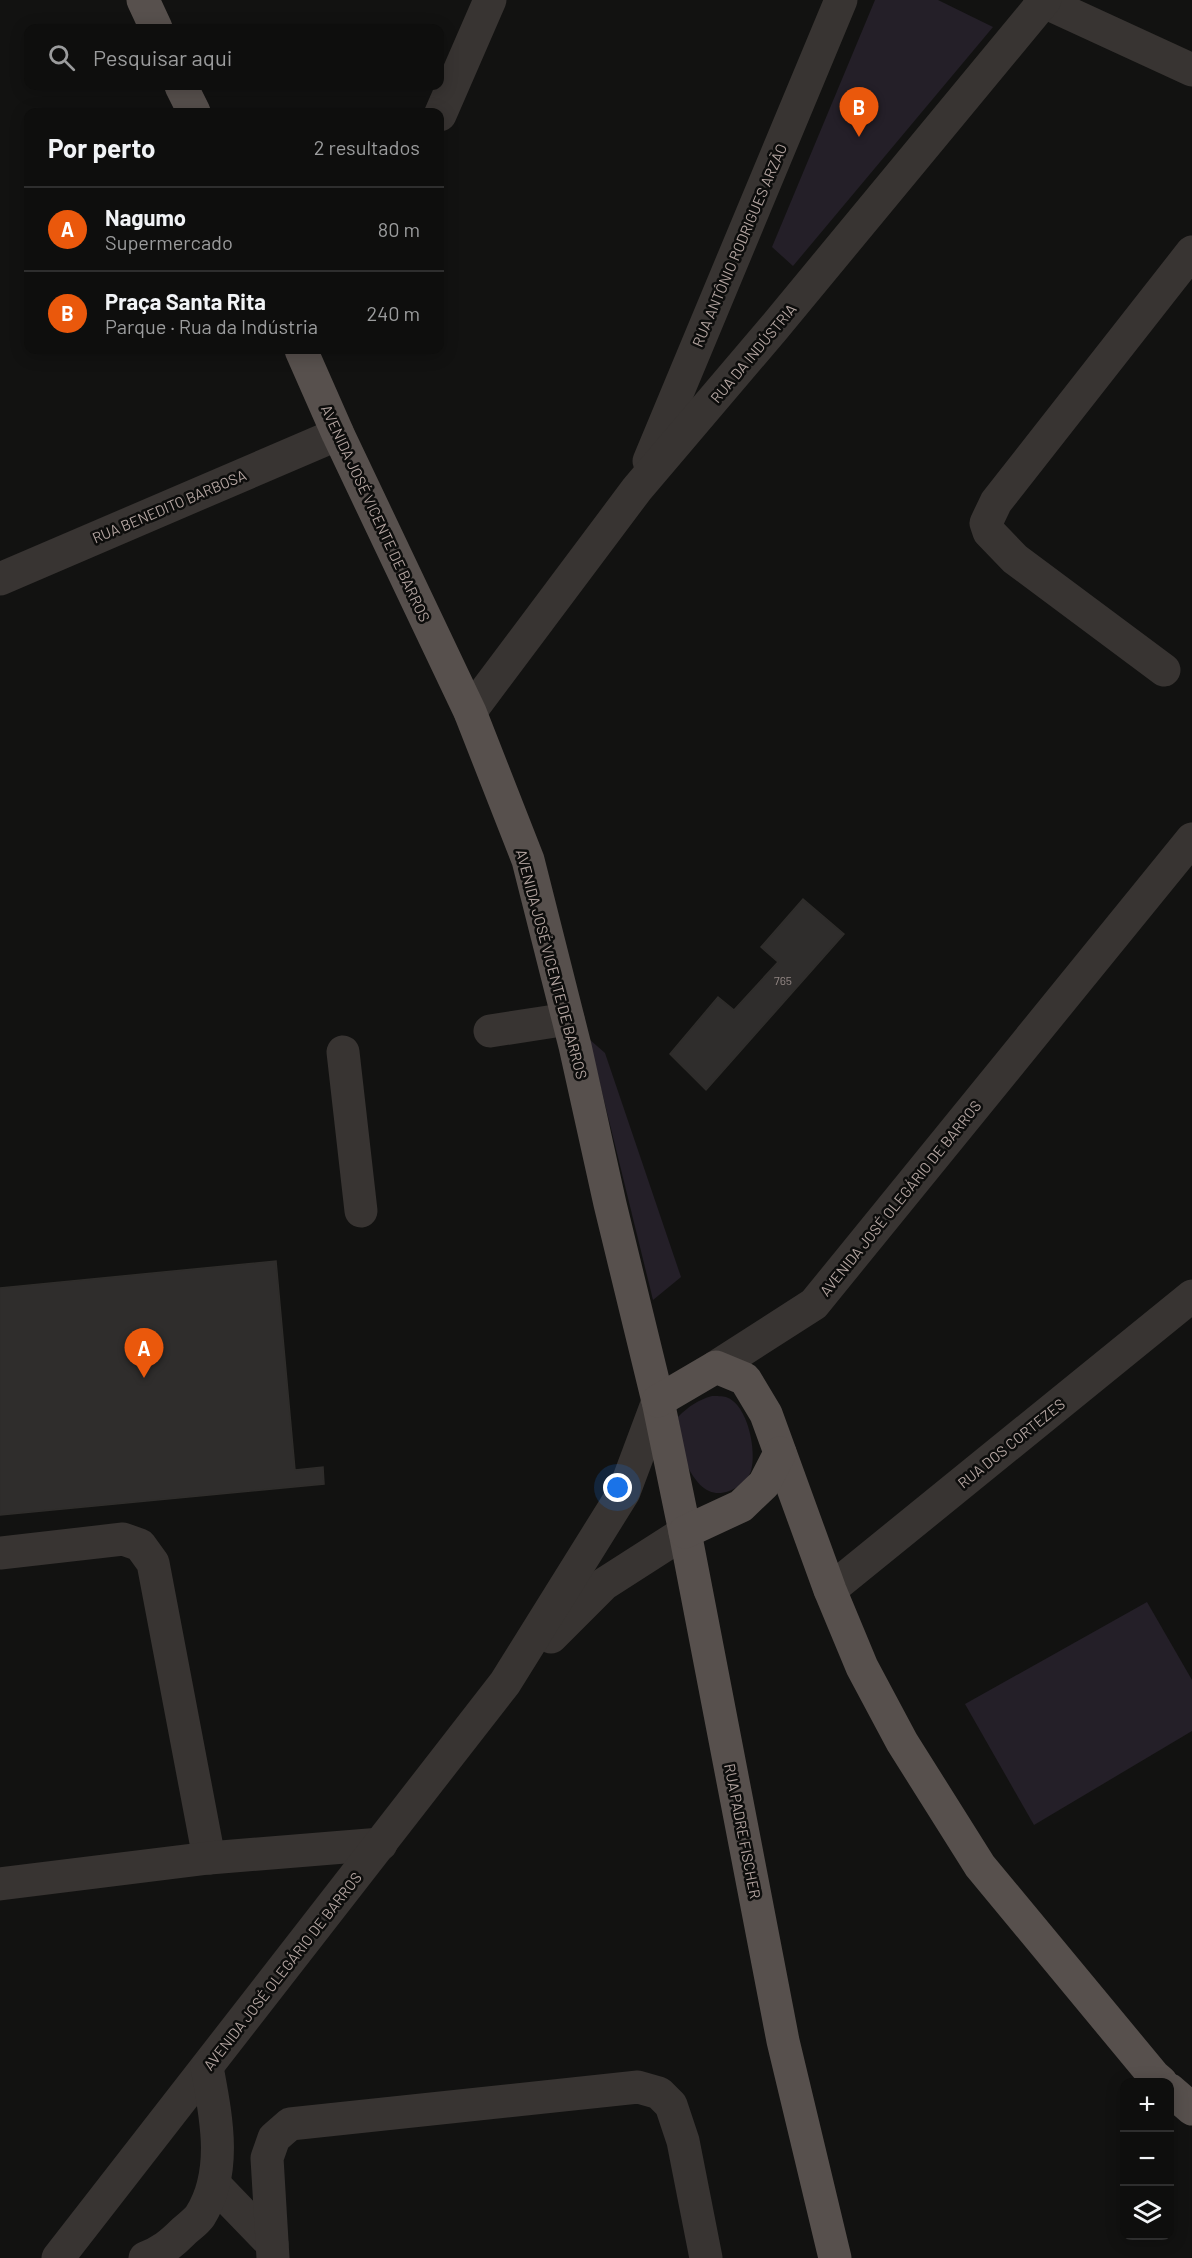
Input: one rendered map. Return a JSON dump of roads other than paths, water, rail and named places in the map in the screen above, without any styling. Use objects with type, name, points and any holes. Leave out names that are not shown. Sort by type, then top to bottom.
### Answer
[{"type":"main road","points":[[143,0],[154,24]]},
{"type":"main road","points":[[183,90],[192,108]]},
{"type":"main road","name":"AVENIDA JOSÉ VICENTE DE BARROS","points":[[310,355],[338,434],[470,712],[528,860],[658,1401]]},
{"type":"main road","points":[[716,1367],[745,1379],[766,1414],[830,1590],[862,1667],[902,1742],[980,1866],[1157,2078]]},
{"type":"main road","name":"AVENIDA JOSÉ OLEGÁRIO DE BARROS","points":[[658,1401],[716,1367]]},
{"type":"main road","name":"RUA PADRE FISCHER","points":[[658,1401],[783,2041],[835,2258]]},
{"type":"main road","name":"AVENIDA JOSÉ OLEGÁRIO DE BARROS","points":[[685,1532],[741,1506],[765,1484],[780,1453]]},
{"type":"main road","points":[[1174,2093],[1192,2109]]},
{"type":"street","points":[[443,108],[490,0]]},
{"type":"street","name":"RUA ANTÔNIO RODRIGUES ARZÃO","points":[[637,489],[842,0]]},
{"type":"street","points":[[1043,0],[1192,70]]},
{"type":"street","name":"RUA DA INDÚSTRIA","points":[[470,712],[637,489],[773,329],[1043,0]]},
{"type":"street","points":[[1164,670],[1015,559],[989,532],[986,523],[996,502],[1192,252]]},
{"type":"street","name":"RUA BENEDITO BARBOSA","points":[[0,579],[338,434]]},
{"type":"street","name":"AVENIDA JOSÉ OLEGÁRIO DE BARROS","points":[[716,1367],[814,1304],[1192,839]]},
{"type":"street","points":[[490,1031],[568,1019]]},
{"type":"street","points":[[343,1052],[361,1211]]},
{"type":"street","name":"RUA DOS CORTEZES","points":[[830,1590],[1192,1296]]},
{"type":"street","name":"AVENIDA JOSÉ OLEGÁRIO DE BARROS","points":[[58,2258],[505,1683],[624,1492],[658,1401]]},
{"type":"street","name":"AVENIDA JOSÉ OLEGÁRIO DE BARROS","points":[[505,1683],[604,1584],[685,1532]]},
{"type":"street","points":[[0,1553],[123,1539],[140,1545],[153,1563],[209,1858]]},
{"type":"street","points":[[0,1884],[209,1858],[381,1844]]},
{"type":"street","points":[[158,2256],[199,2217],[214,2184],[217,2146],[214,2107],[207,2067]]},
{"type":"street","points":[[273,2251],[267,2158],[274,2138],[290,2124],[638,2087],[659,2093],[671,2105],[683,2141],[706,2258]]},
{"type":"street","points":[[214,2184],[273,2251]]},
{"type":"place","name":"Praça Santa Rita","points":[[859,137]]},
{"type":"place","name":"Nagumo","points":[[144,1378]]}]
